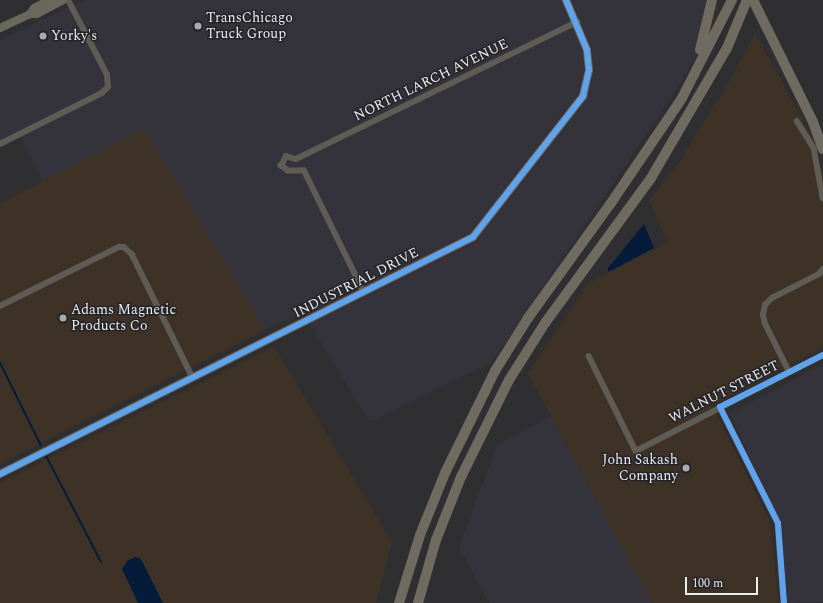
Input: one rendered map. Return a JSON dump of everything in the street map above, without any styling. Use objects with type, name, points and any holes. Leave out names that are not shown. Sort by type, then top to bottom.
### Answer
[{"type":"highway","points":[[682,98],[705,37],[712,0]]},
{"type":"highway","points":[[399,603],[420,535],[473,412],[495,371],[528,318],[612,203],[682,98],[732,0]]},
{"type":"highway","points":[[418,603],[436,540],[461,477],[509,380],[549,317],[651,178],[727,48],[747,0]]},
{"type":"highway","points":[[753,0],[813,122],[823,149]]},
{"type":"street","points":[[30,14],[34,8],[50,0]]},
{"type":"street","points":[[0,28],[30,14],[37,14],[63,0]]},
{"type":"street","points":[[0,144],[102,93],[108,87],[107,75],[68,0]]},
{"type":"street","name":"INDUSTRIAL DRIVE","points":[[0,474],[364,293],[463,242],[483,226],[583,96],[589,70],[587,50],[577,22],[566,0]]},
{"type":"street","name":"NORTH LARCH AVENUE","points":[[364,293],[304,171],[288,171],[281,166],[286,156],[296,159],[577,22]]},
{"type":"street","points":[[797,121],[814,148],[823,198]]},
{"type":"street","points":[[0,306],[119,247],[124,247],[132,254],[193,378]]},
{"type":"street","points":[[789,372],[765,324],[763,315],[765,305],[772,298],[819,274],[823,269]]},
{"type":"street","name":"WALNUT STREET","points":[[589,356],[636,451],[823,355]]},
{"type":"street","points":[[720,407],[778,523],[784,603]]},
{"type":"shaded area","points":[[84,0],[709,0],[703,34],[694,60],[674,94],[492,362],[370,422],[302,312],[265,330],[144,129],[43,182],[20,136],[0,146],[0,40]]},
{"type":"shaded area","points":[[755,33],[813,139],[823,174],[823,347],[712,406],[770,522],[778,599],[777,603],[652,603],[528,373],[589,283],[668,242],[649,201],[682,158],[737,68]]},
{"type":"shaded area","points":[[144,129],[265,330],[0,464],[0,203]]},
{"type":"shaded area","points":[[274,347],[392,542],[376,603],[0,603],[0,482]]},
{"type":"shaded area","points":[[823,364],[823,602],[785,603],[776,516],[730,413]]},
{"type":"shaded area","points":[[551,416],[652,603],[489,603],[459,547],[497,445]]},
{"type":"water","points":[[644,224],[654,248],[608,272],[608,268]]},
{"type":"water","points":[[135,557],[140,558],[163,603],[138,603],[122,569],[127,561]]},
{"type":"waterway","points":[[0,362],[41,445]]},
{"type":"waterway","points":[[47,457],[101,561]]},
{"type":"cycle path","points":[[0,474],[473,237],[583,96],[589,70],[587,50],[566,0]]},
{"type":"cycle path","points":[[784,603],[778,523],[720,407],[823,355]]},
{"type":"place","name":"TransChicago Truck Group","points":[[198,26]]},
{"type":"place","name":"Yorky's","points":[[43,36]]},
{"type":"place","name":"Adams Magnetic Products Co","points":[[63,318]]},
{"type":"place","name":"John Sakash Company","points":[[686,468]]}]
